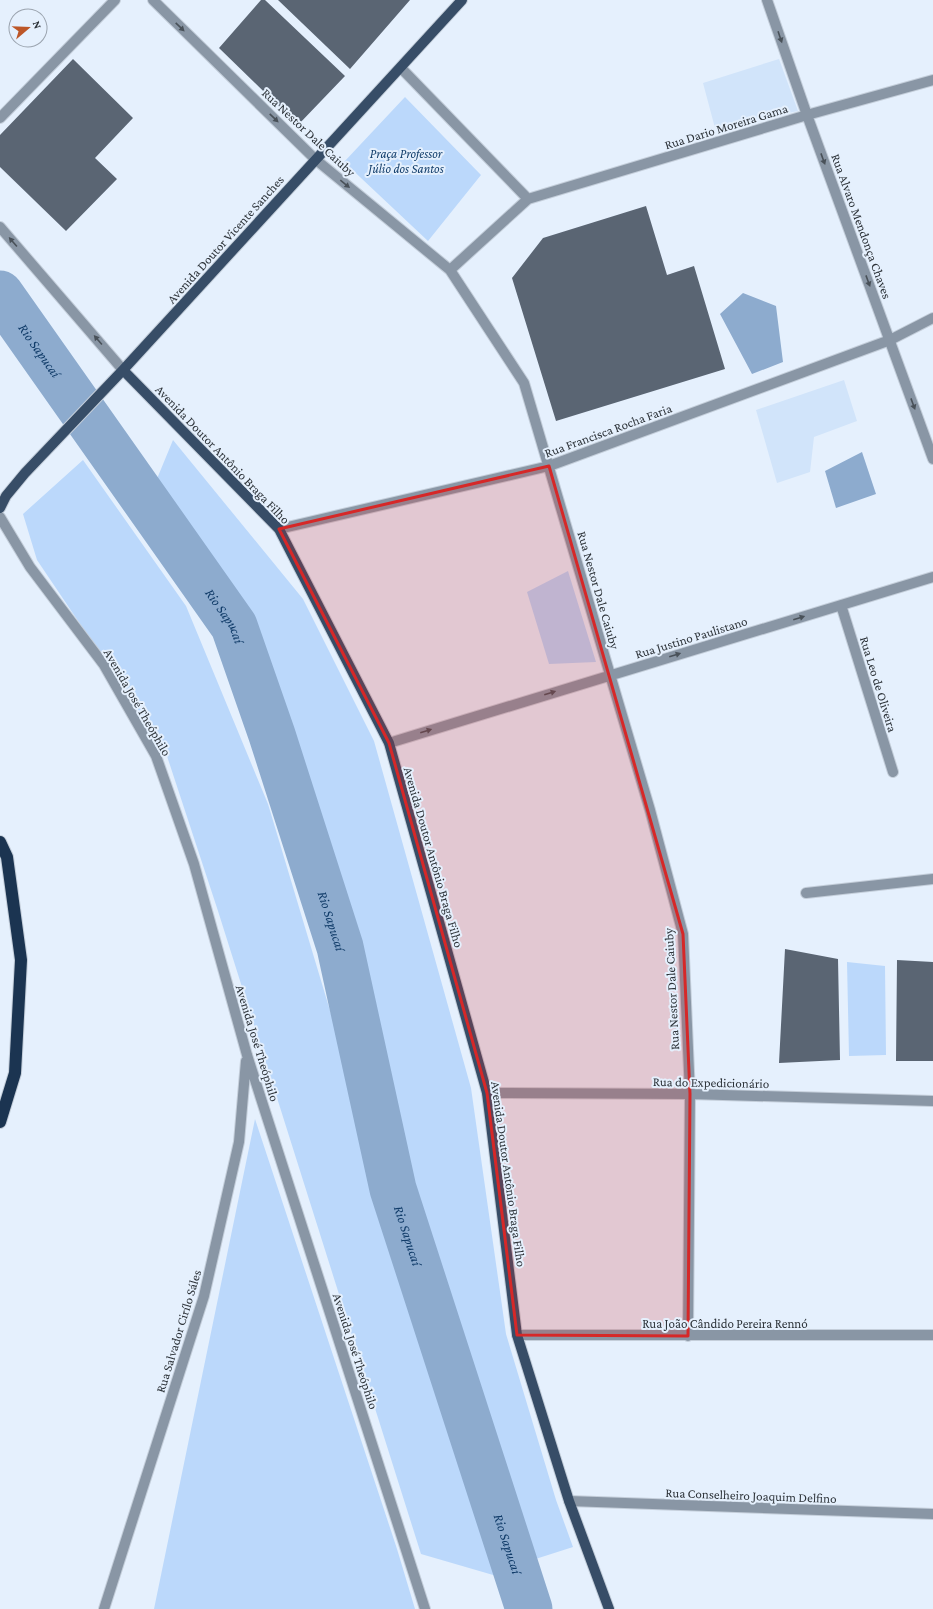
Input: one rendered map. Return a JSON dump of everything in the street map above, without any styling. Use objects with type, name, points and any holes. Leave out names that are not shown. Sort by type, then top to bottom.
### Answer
[{"type":"highway","points":[[0,842],[7,858],[21,960],[15,1073],[0,1122]]},
{"type":"main road","name":"Avenida Doutor Vicente Sanches","points":[[0,508],[3,497],[124,370],[315,159],[401,68],[462,0]]},
{"type":"main road","name":"Avenida Doutor Antônio Braga Filho","points":[[124,370],[279,529],[388,743],[488,1093],[517,1335],[569,1501],[609,1609]]},
{"type":"street","points":[[0,118],[115,0]]},
{"type":"street","name":"Rua Nestor Dale Caiuby","points":[[153,0],[315,159],[450,270],[524,382],[650,810],[684,934],[690,1094],[688,1336]]},
{"type":"street","name":"Rua Alvaro Mendonça Chaves","points":[[768,0],[807,115],[933,459]]},
{"type":"street","points":[[401,68],[528,200],[450,270]]},
{"type":"street","name":"Rua Dario Moreira Gama","points":[[528,200],[807,115],[933,80]]},
{"type":"street","name":"Avenida Doutor Antônio Braga Filho","points":[[0,227],[124,370]]},
{"type":"street","name":"Rua Francisca Rocha Faria","points":[[279,529],[549,466],[890,340],[933,318]]},
{"type":"street","name":"Avenida José Theóphilo","points":[[0,516],[30,567],[104,664],[156,756],[194,864],[247,1055],[425,1609]]},
{"type":"street","name":"Rua Justino Paulistano","points":[[388,743],[933,577]]},
{"type":"street","name":"Rua Leo de Oliveira","points":[[841,605],[893,772]]},
{"type":"street","points":[[806,893],[933,879]]},
{"type":"street","name":"Rua Salvador Cirílo Sáles","points":[[104,1609],[204,1296],[239,1142],[247,1055]]},
{"type":"street","name":"Rua do Expedicionário","points":[[488,1093],[690,1094],[933,1101]]},
{"type":"street","name":"Rua João Cândido Pereira Rennó","points":[[517,1335],[933,1335]]},
{"type":"street","name":"Rua Conselheiro Joaquim Delfino","points":[[569,1501],[933,1514]]},
{"type":"highlighted area","points":[[549,466],[683,934],[690,1094],[688,1336],[517,1335],[487,1093],[389,743],[279,529]]},
{"type":"shaded area","points":[[779,59],[798,111],[715,128],[703,83]]},
{"type":"shaded area","points":[[743,293],[776,306],[783,362],[752,374],[720,314]]},
{"type":"shaded area","points":[[844,380],[857,421],[814,437],[810,472],[777,483],[756,410]]},
{"type":"shaded area","points":[[862,452],[876,494],[836,508],[825,471]]},
{"type":"green space","name":"Praça Professor Júlio dos Santos","points":[[405,97],[481,175],[428,241],[344,162]]},
{"type":"green space","points":[[173,440],[303,599],[374,741],[471,1088],[506,1334],[556,1500],[573,1547],[523,1563],[404,1193],[348,951],[245,618],[154,486]]},
{"type":"green space","points":[[83,460],[186,606],[268,804],[500,1577],[421,1554],[218,911],[165,750],[37,560],[23,514]]},
{"type":"green space","points":[[568,571],[596,662],[549,664],[527,592]]},
{"type":"green space","points":[[847,962],[885,966],[886,1055],[849,1056]]},
{"type":"green space","points":[[255,1119],[397,1549],[415,1609],[154,1609]]},
{"type":"building","points":[[261,0],[265,0],[345,76],[298,125],[219,48]]},
{"type":"building","points":[[278,0],[410,0],[350,69]]},
{"type":"building","points":[[73,59],[133,118],[95,158],[117,179],[66,231],[0,167],[0,135]]},
{"type":"building","points":[[646,206],[667,275],[694,266],[725,369],[556,421],[512,278],[543,238]]},
{"type":"building","points":[[785,949],[838,959],[840,1060],[779,1063]]},
{"type":"building","points":[[897,960],[933,962],[933,1061],[896,1061]]},
{"type":"waterway","name":"Rio Sapucaí","points":[[0,294],[234,626],[272,735],[340,947],[393,1189],[529,1609]]}]
